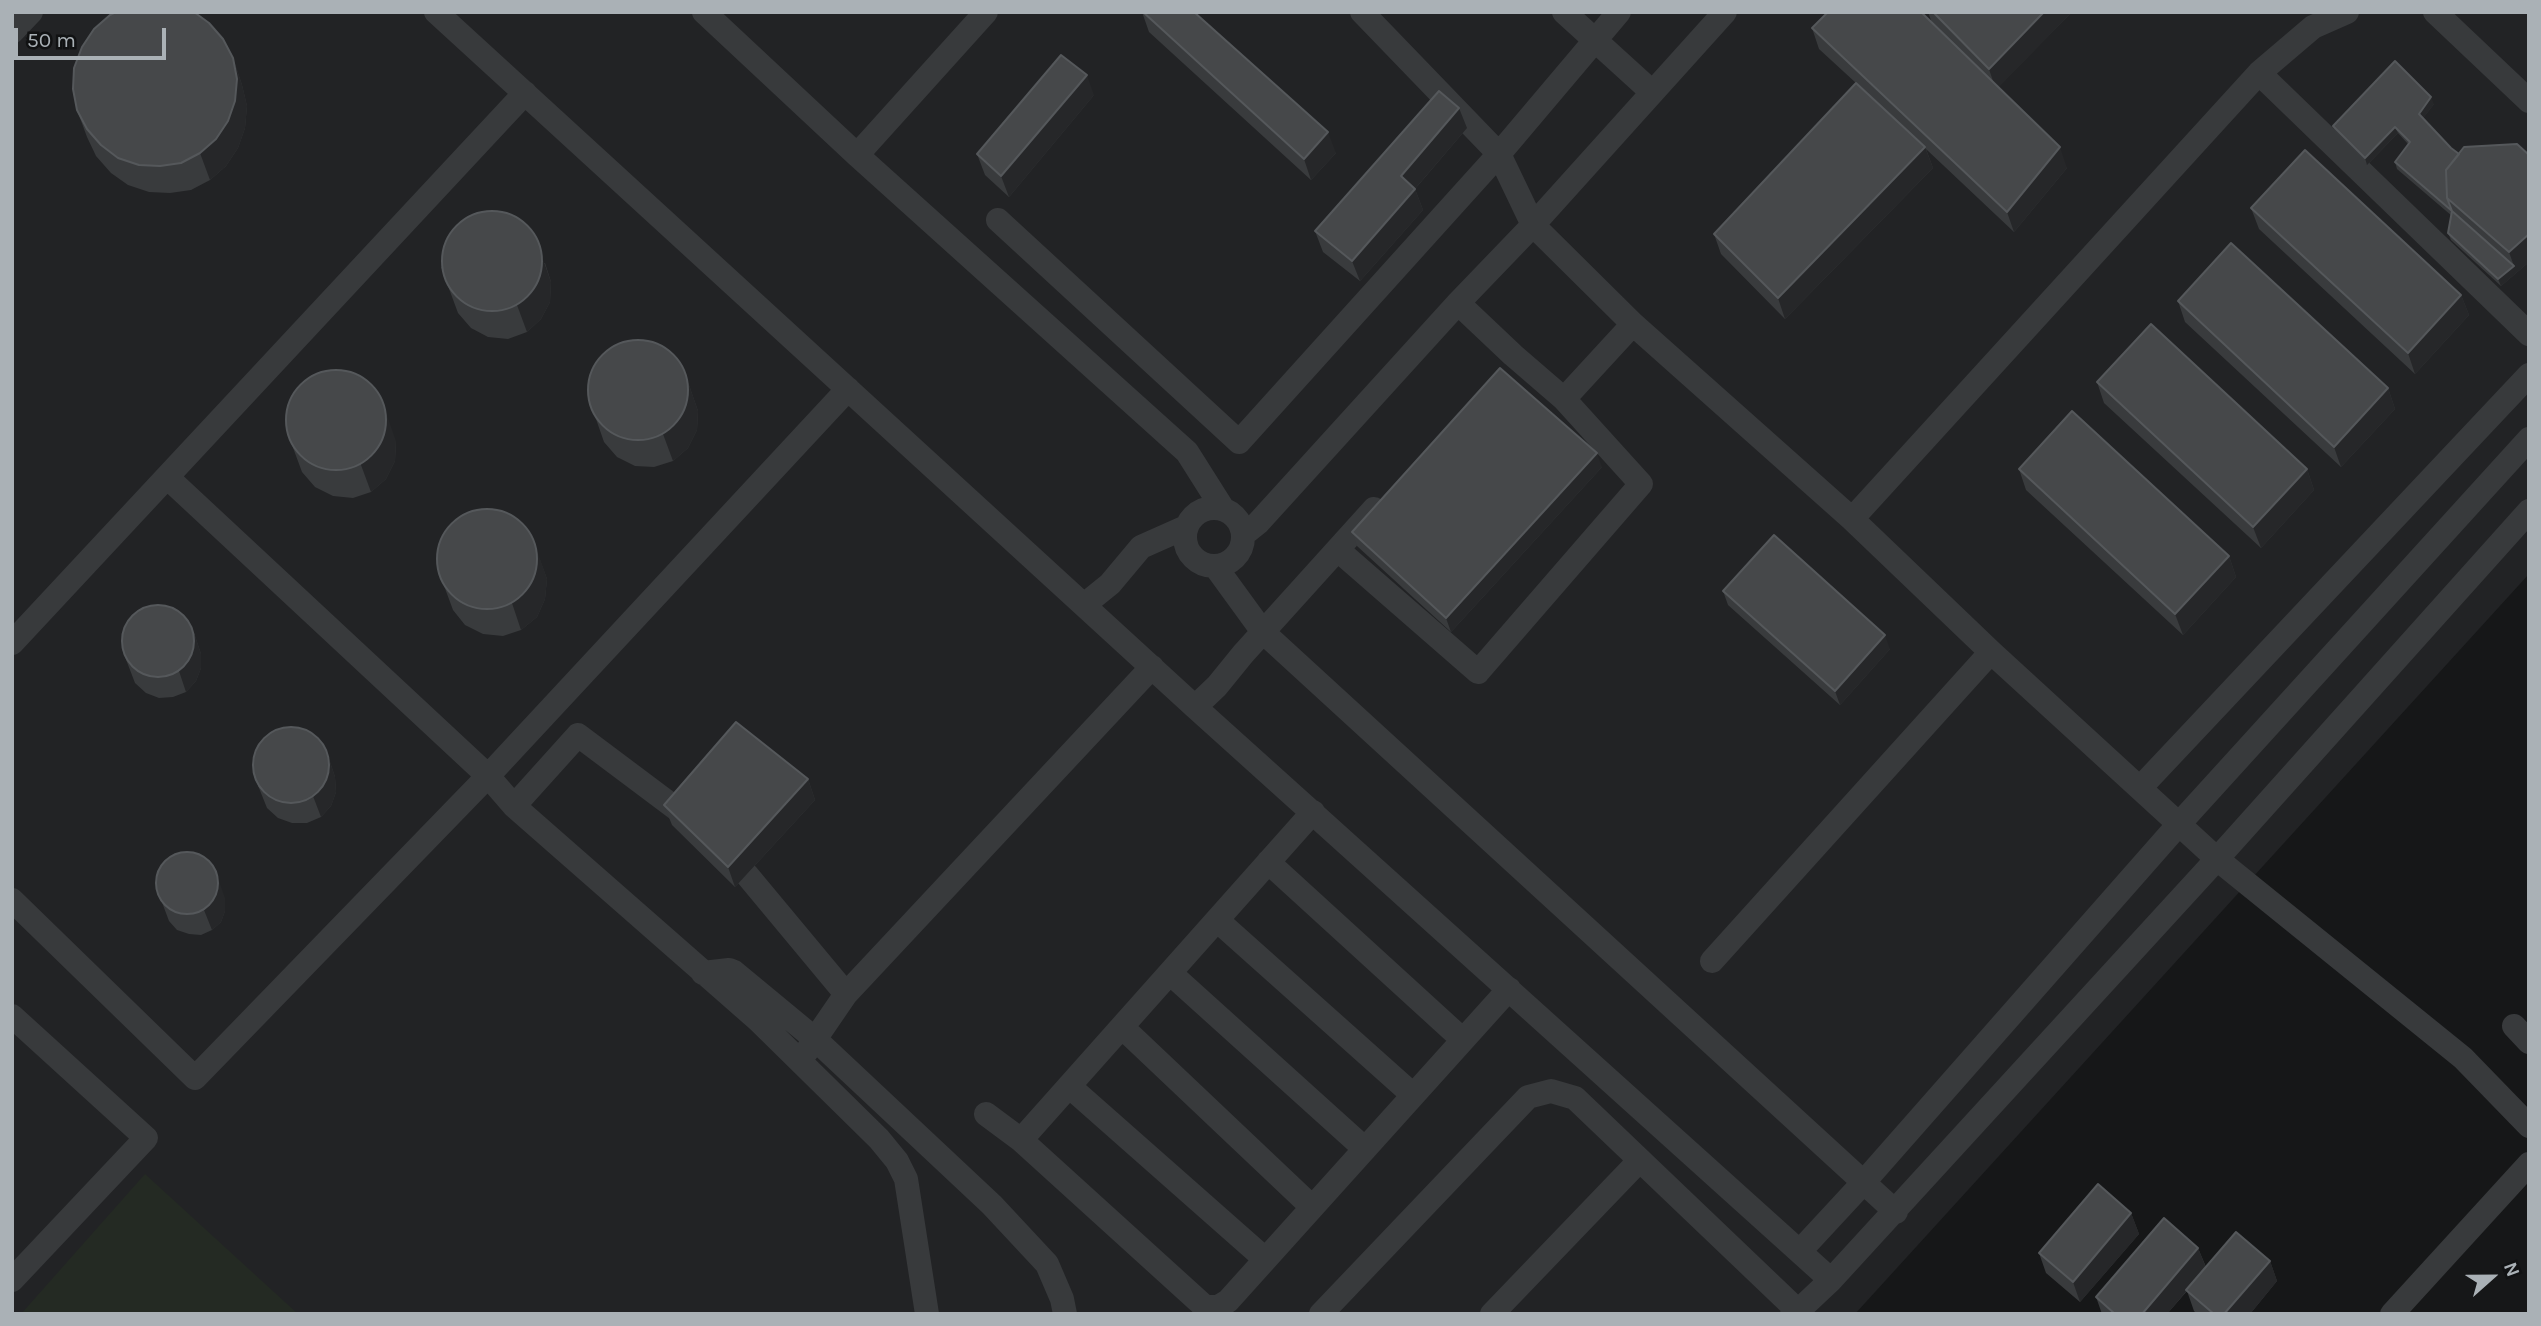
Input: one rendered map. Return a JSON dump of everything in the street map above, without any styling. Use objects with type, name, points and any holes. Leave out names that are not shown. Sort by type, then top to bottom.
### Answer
[{"type":"lane","points":[[12,32],[31,12]]},
{"type":"lane","points":[[436,12],[1195,707],[1831,1280]]},
{"type":"lane","points":[[704,12],[1187,452],[1223,509]]},
{"type":"lane","points":[[858,155],[986,12]]},
{"type":"lane","points":[[1362,12],[1499,154],[1533,225],[1633,324],[1852,519],[1991,652],[2217,859],[2463,1058],[2529,1126]]},
{"type":"lane","points":[[1564,12],[1652,92]]},
{"type":"lane","points":[[998,220],[1239,442],[1499,154],[1619,12]]},
{"type":"lane","points":[[1243,535],[1258,523],[1458,303],[1533,225],[1724,12]]},
{"type":"lane","points":[[1852,519],[2259,73],[2315,19],[2347,12]]},
{"type":"lane","points":[[2435,12],[2529,101]]},
{"type":"lane","points":[[2259,73],[2529,334]]},
{"type":"lane","points":[[12,643],[525,93]]},
{"type":"lane","points":[[1338,550],[1478,672],[1641,484],[1564,399],[1458,303]]},
{"type":"lane","points":[[1564,399],[1633,324]]},
{"type":"lane","points":[[1494,376],[1513,355]]},
{"type":"lane","points":[[2140,788],[2529,375]]},
{"type":"lane","points":[[12,900],[195,1078],[488,776],[848,389]]},
{"type":"lane","points":[[1800,1251],[2179,824],[2529,439]]},
{"type":"lane","points":[[167,477],[488,776],[514,806],[704,973],[879,1139],[897,1161],[906,1179],[927,1314]]},
{"type":"lane","points":[[1195,707],[1217,686],[1393,488]]},
{"type":"lane","points":[[1212,507],[1223,509],[1233,514],[1240,524],[1242,546],[1236,556],[1227,563],[1204,565],[1194,559],[1187,549],[1184,538],[1186,527],[1191,517],[1201,510],[1212,507]]},
{"type":"lane","points":[[1321,1314],[1528,1097],[1551,1091],[1575,1098],[1795,1312],[1831,1280],[1896,1212],[2529,511]]},
{"type":"lane","points":[[1084,605],[1110,584],[1141,547],[1186,527]]},
{"type":"lane","points":[[1216,566],[1263,632],[1896,1212]]},
{"type":"lane","points":[[1712,961],[1991,652]]},
{"type":"lane","points":[[800,1062],[846,994],[1152,667]]},
{"type":"lane","points":[[514,806],[579,736],[682,813]]},
{"type":"lane","points":[[1021,1140],[1313,812]]},
{"type":"lane","points":[[1268,862],[1463,1040]]},
{"type":"lane","points":[[747,875],[846,994]]},
{"type":"lane","points":[[1217,920],[1413,1095]]},
{"type":"lane","points":[[704,973],[729,970],[734,972],[815,1039],[992,1205],[1047,1264],[1062,1299],[1065,1314]]},
{"type":"lane","points":[[1170,974],[1365,1149]]},
{"type":"lane","points":[[986,1114],[1021,1140],[1205,1307],[1218,1307],[1228,1301],[1509,989]]},
{"type":"lane","points":[[12,1016],[146,1138],[12,1280]]},
{"type":"lane","points":[[1122,1027],[1312,1207]]},
{"type":"lane","points":[[1069,1086],[1265,1259]]},
{"type":"lane","points":[[1492,1314],[1640,1160]]},
{"type":"lane","points":[[2392,1314],[2529,1164]]},
{"type":"shaded area","points":[[12,12],[2529,12],[2529,574],[1855,1314],[12,1314]]},
{"type":"shaded area","points":[[145,1174],[298,1314],[21,1314]]},
{"type":"building","points":[[116,12],[194,12],[209,23],[223,39],[233,58],[237,79],[235,101],[228,121],[216,139],[200,153],[181,163],[139,165],[118,158],[101,145],[87,129],[77,110],[73,89],[74,68],[82,47],[94,29]]},
{"type":"building","points":[[1143,12],[1194,12],[1328,132],[1304,159]]},
{"type":"building","points":[[1828,12],[1921,12],[2060,147],[2007,212],[1812,28]]},
{"type":"building","points":[[1933,12],[2044,12],[1989,69]]},
{"type":"building","points":[[1061,55],[1087,75],[1001,176],[977,154]]},
{"type":"building","points":[[2395,61],[2431,97],[2419,114],[2459,154],[2446,170],[2447,198],[2452,211],[2395,162],[2410,142],[2395,127],[2365,158],[2333,126]]},
{"type":"building","points":[[1856,83],[1925,147],[1778,298],[1714,234]]},
{"type":"building","points":[[1439,91],[1459,108],[1401,176],[1415,189],[1352,261],[1315,231]]},
{"type":"building","points":[[2517,144],[2529,155],[2529,234],[2509,252],[2447,198],[2446,170],[2464,147]]},
{"type":"building","points":[[2305,150],[2461,295],[2408,353],[2251,208]]},
{"type":"building","points":[[492,211],[520,219],[534,233],[542,261],[534,289],[520,303],[492,311],[464,303],[450,289],[442,261],[450,233],[464,219]]},
{"type":"building","points":[[2452,211],[2514,266],[2498,279],[2448,233]]},
{"type":"building","points":[[2231,243],[2388,388],[2334,447],[2178,301]]},
{"type":"building","points":[[2151,324],[2307,469],[2253,527],[2097,382]]},
{"type":"building","points":[[638,340],[666,348],[680,362],[688,390],[680,418],[666,432],[638,440],[610,432],[596,418],[588,390],[596,362],[610,348]]},
{"type":"building","points":[[1500,368],[1597,453],[1446,618],[1352,532]]},
{"type":"building","points":[[336,370],[364,378],[378,392],[386,420],[378,448],[364,462],[336,470],[308,462],[294,448],[286,420],[294,392],[308,378]]},
{"type":"building","points":[[2072,411],[2229,556],[2175,614],[2019,469]]},
{"type":"building","points":[[487,509],[515,517],[529,531],[537,559],[529,587],[515,601],[487,609],[459,601],[445,587],[437,559],[445,531],[459,517]]},
{"type":"building","points":[[1774,535],[1885,635],[1835,691],[1723,591]]},
{"type":"building","points":[[165,605],[184,615],[192,627],[192,655],[184,667],[172,675],[151,677],[132,667],[124,655],[122,634],[132,615],[144,607]]},
{"type":"building","points":[[736,722],[808,779],[728,867],[664,805]]},
{"type":"building","points":[[291,727],[306,730],[318,738],[326,750],[329,765],[326,780],[318,792],[306,800],[291,803],[276,800],[264,792],[256,780],[253,765],[256,750],[264,738],[276,730]]},
{"type":"building","points":[[187,852],[209,861],[218,883],[209,905],[187,914],[165,905],[156,883],[165,861]]},
{"type":"building","points":[[2098,1184],[2131,1213],[2073,1282],[2039,1253]]},
{"type":"building","points":[[2164,1218],[2198,1248],[2142,1314],[2115,1314],[2096,1297]]},
{"type":"building","points":[[2236,1232],[2270,1261],[2224,1314],[2214,1314],[2186,1290]]}]
